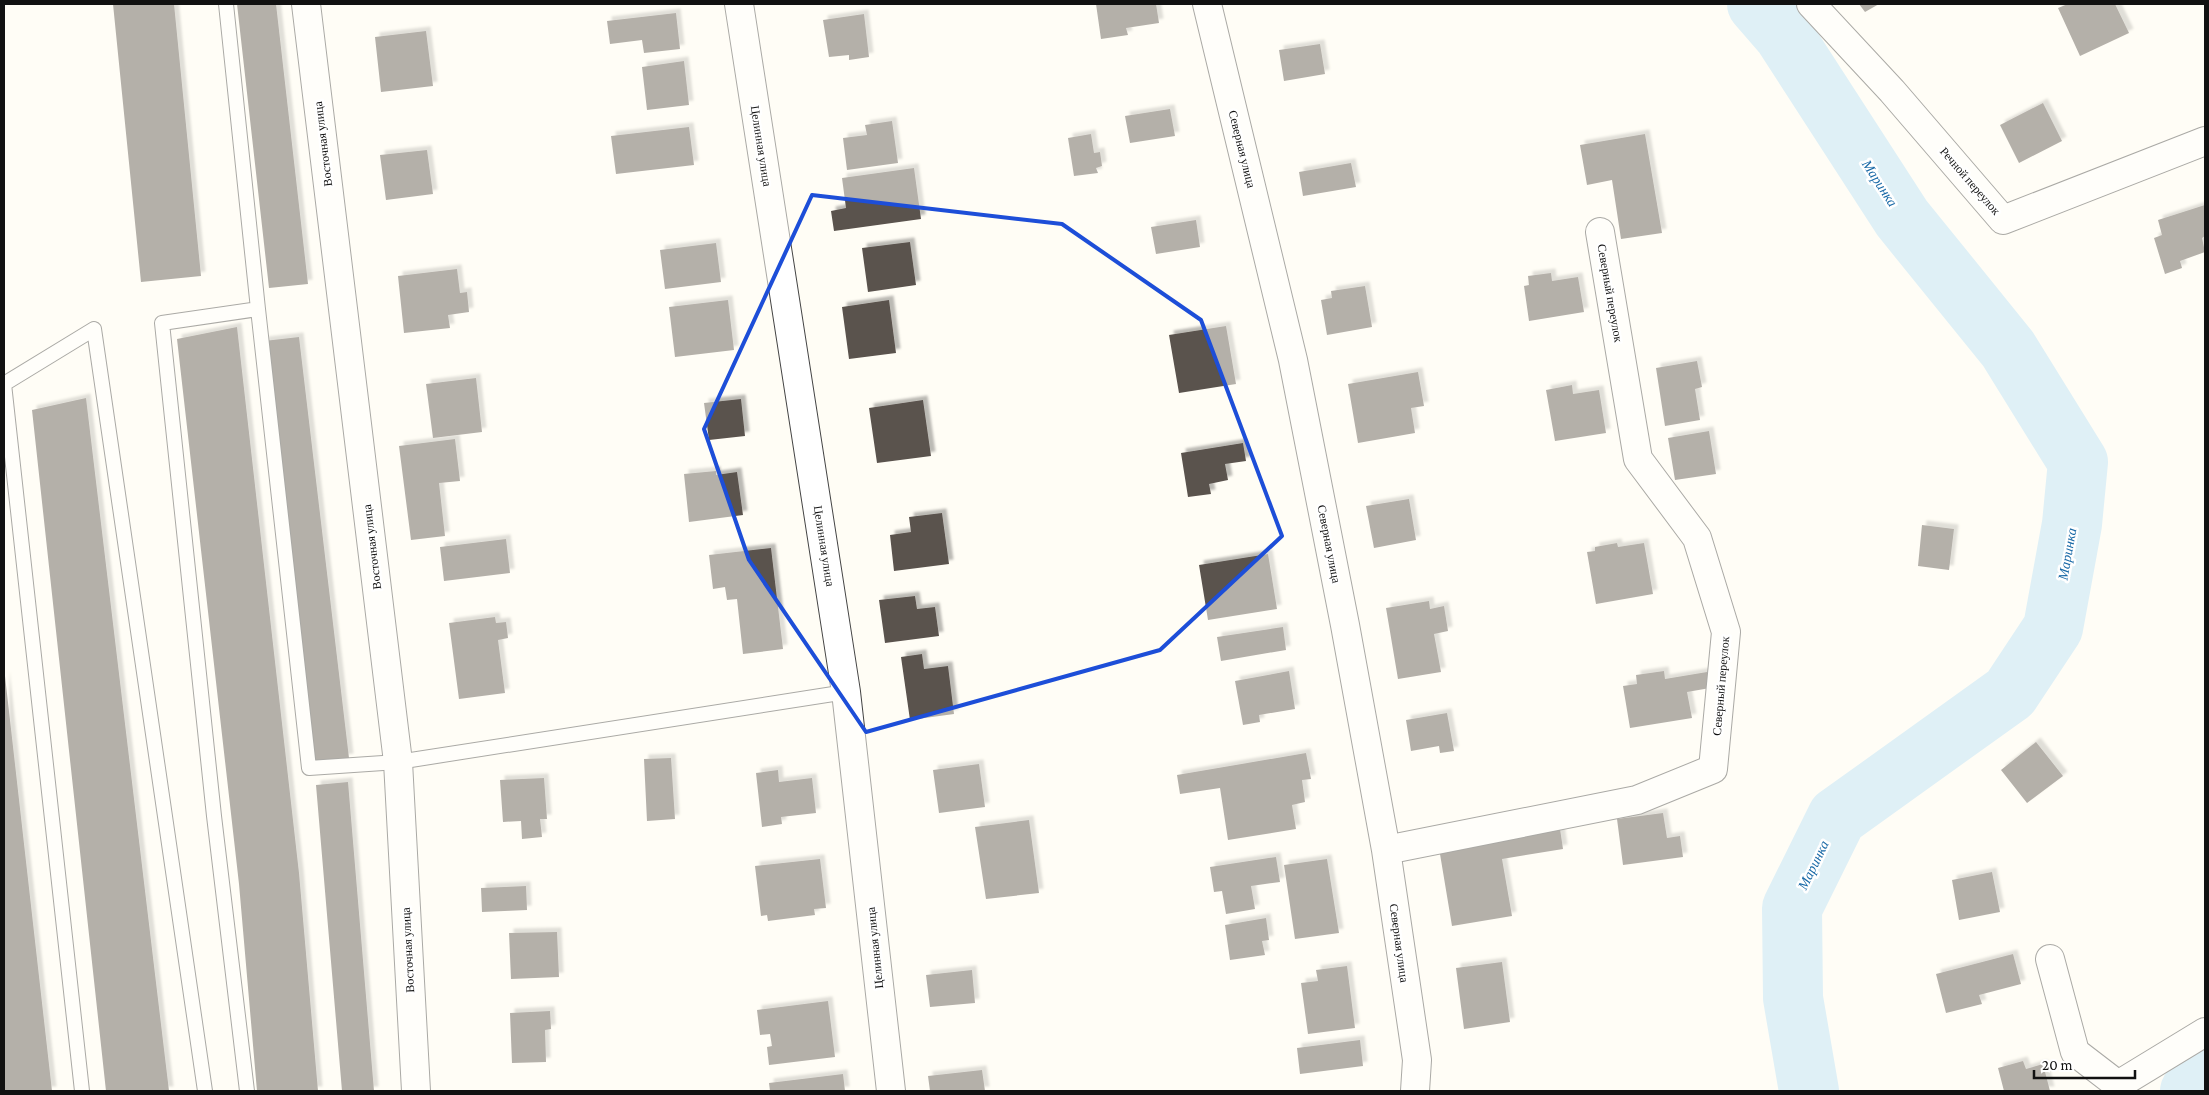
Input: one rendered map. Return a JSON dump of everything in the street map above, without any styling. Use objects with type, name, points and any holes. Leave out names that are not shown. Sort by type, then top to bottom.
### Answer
[{"type":"street","name":"Восточная улица","points":[[306,4],[398,762],[416,1091]]},
{"type":"street","name":"Целинная улица","points":[[739,4],[846,692],[891,1091]]},
{"type":"street","name":"Северная улица","points":[[1207,4],[1293,360],[1345,625],[1386,850],[1416,1060],[1414,1091]]},
{"type":"street","name":"Речной переулок","points":[[1811,4],[1892,91],[2003,220],[2205,141]]},
{"type":"street","name":"Северный переулок","points":[[1386,850],[1637,800],[1713,768],[1726,632],[1697,538],[1638,459],[1600,232]]},
{"type":"street","points":[[2050,959],[2075,1052],[2118,1085],[2205,1032]]},
{"type":"lane","points":[[226,4],[309,768],[398,762],[846,692]]},
{"type":"lane","points":[[247,1091],[214,816],[162,323],[258,309]]},
{"type":"lane","points":[[82,1091],[4,384],[94,329],[205,1091]]},
{"type":"highlighted area","points":[[812,195],[1062,224],[1201,320],[1282,536],[1160,650],[866,732],[749,560],[704,429]]},
{"type":"building","points":[[113,4],[174,4],[201,276],[141,282]]},
{"type":"building","points":[[237,4],[276,4],[308,284],[269,288]]},
{"type":"building","points":[[1096,4],[1156,4],[1159,23],[1126,28],[1128,35],[1101,39]]},
{"type":"building","points":[[1859,4],[1879,4],[1865,12]]},
{"type":"building","points":[[2068,4],[2115,4],[2129,33],[2080,56],[2058,8]]},
{"type":"building","points":[[676,13],[680,49],[644,53],[642,40],[610,44],[607,21]]},
{"type":"building","points":[[864,14],[869,57],[849,60],[849,55],[829,57],[823,20]]},
{"type":"building","points":[[426,31],[433,86],[381,92],[375,37]]},
{"type":"building","points":[[1320,44],[1325,74],[1284,81],[1279,50]]},
{"type":"building","points":[[684,61],[689,105],[647,110],[642,67]]},
{"type":"building","points":[[2043,103],[2062,141],[2019,163],[2000,125]]},
{"type":"building","points":[[1170,109],[1175,136],[1130,143],[1125,116]]},
{"type":"building","points":[[892,121],[898,163],[847,170],[843,138],[867,135],[865,125]]},
{"type":"building","points":[[689,127],[694,165],[616,174],[611,136]]},
{"type":"building","points":[[1091,134],[1094,153],[1100,152],[1102,166],[1096,168],[1098,173],[1074,176],[1068,138]]},
{"type":"building","points":[[1645,134],[1662,233],[1621,239],[1612,180],[1587,185],[1580,145]]},
{"type":"building","points":[[427,150],[433,194],[386,200],[380,155]]},
{"type":"building","points":[[1351,163],[1356,187],[1303,196],[1299,172]]},
{"type":"building","points":[[914,168],[921,219],[834,231],[831,211],[846,208],[842,178]]},
{"type":"building","points":[[2205,205],[2205,236],[2202,238],[2205,252],[2180,261],[2182,268],[2165,274],[2154,238],[2162,235],[2158,220]]},
{"type":"building","points":[[1196,220],[1200,247],[1156,254],[1151,227]]},
{"type":"building","points":[[910,242],[916,285],[868,292],[862,248]]},
{"type":"building","points":[[716,243],[721,282],[665,289],[660,250]]},
{"type":"building","points":[[457,269],[460,293],[467,292],[469,312],[448,315],[450,328],[404,333],[398,276]]},
{"type":"building","points":[[1551,273],[1552,281],[1578,277],[1584,312],[1529,321],[1524,286],[1529,285],[1528,276]]},
{"type":"building","points":[[1365,286],[1372,327],[1327,335],[1321,300],[1332,298],[1331,291]]},
{"type":"building","points":[[728,300],[734,350],[675,357],[669,307]]},
{"type":"building","points":[[889,300],[896,353],[849,359],[842,307]]},
{"type":"building","points":[[1226,326],[1236,384],[1179,393],[1169,335]]},
{"type":"building","points":[[237,327],[299,873],[318,1091],[257,1091],[239,884],[177,339]]},
{"type":"building","points":[[299,337],[349,758],[314,762],[264,341]]},
{"type":"building","points":[[1697,361],[1702,387],[1695,389],[1700,420],[1665,426],[1656,368]]},
{"type":"building","points":[[1418,372],[1424,406],[1411,408],[1415,433],[1358,443],[1348,384]]},
{"type":"building","points":[[476,378],[482,432],[433,438],[426,384]]},
{"type":"building","points":[[1572,385],[1573,394],[1599,390],[1606,433],[1555,441],[1546,390]]},
{"type":"building","points":[[86,398],[169,1091],[106,1091],[32,410]]},
{"type":"building","points":[[741,399],[745,436],[709,440],[704,403]]},
{"type":"building","points":[[923,400],[931,456],[877,463],[869,408]]},
{"type":"building","points":[[1709,431],[1716,474],[1675,480],[1668,438]]},
{"type":"building","points":[[455,439],[460,481],[439,483],[445,536],[411,540],[399,446]]},
{"type":"building","points":[[1243,443],[1246,461],[1225,464],[1228,480],[1209,484],[1211,494],[1188,497],[1181,453]]},
{"type":"building","points":[[716,471],[716,475],[737,472],[743,515],[689,522],[684,474]]},
{"type":"building","points":[[1409,499],[1416,540],[1374,548],[1366,506]]},
{"type":"building","points":[[942,513],[949,564],[894,571],[890,535],[911,532],[909,517]]},
{"type":"building","points":[[1922,525],[1954,529],[1949,570],[1918,566]]},
{"type":"building","points":[[506,539],[510,573],[444,581],[440,547]]},
{"type":"building","points":[[1617,543],[1618,547],[1644,543],[1653,594],[1596,604],[1587,552],[1595,551],[1595,547]]},
{"type":"building","points":[[771,548],[783,649],[743,654],[737,599],[727,600],[725,587],[713,589],[709,555]]},
{"type":"building","points":[[1268,554],[1277,609],[1208,620],[1199,565]]},
{"type":"building","points":[[915,596],[917,609],[935,607],[939,636],[885,643],[879,600]]},
{"type":"building","points":[[1429,601],[1430,609],[1444,606],[1448,631],[1434,634],[1441,672],[1398,679],[1386,608]]},
{"type":"building","points":[[495,617],[496,623],[506,622],[508,638],[498,640],[505,693],[459,699],[449,623]]},
{"type":"building","points":[[1283,627],[1286,650],[1221,661],[1217,637]]},
{"type":"building","points":[[922,654],[924,669],[948,666],[954,714],[910,720],[901,657]]},
{"type":"building","points":[[1289,671],[1295,709],[1259,715],[1260,722],[1243,725],[1235,681]]},
{"type":"building","points":[[1664,671],[1665,679],[1707,672],[1710,688],[1687,692],[1692,718],[1630,728],[1623,686],[1637,684],[1636,675]]},
{"type":"building","points":[[5,676],[52,1091],[4,1091]]},
{"type":"building","points":[[1447,713],[1454,751],[1440,753],[1439,746],[1411,751],[1406,720]]},
{"type":"building","points":[[2036,742],[2063,776],[2027,803],[2001,770]]},
{"type":"building","points":[[1306,753],[1311,779],[1302,780],[1305,802],[1292,805],[1296,829],[1228,840],[1220,788],[1180,794],[1177,775]]},
{"type":"building","points":[[671,758],[675,819],[647,821],[644,759]]},
{"type":"building","points":[[979,764],[985,807],[939,813],[933,770]]},
{"type":"building","points":[[778,770],[779,782],[812,778],[816,813],[781,817],[782,824],[762,827],[756,773]]},
{"type":"building","points":[[544,778],[547,819],[540,819],[542,837],[522,839],[521,821],[503,822],[500,780]]},
{"type":"building","points":[[348,782],[374,1091],[342,1091],[316,785]]},
{"type":"building","points":[[1663,813],[1667,838],[1680,836],[1683,857],[1623,865],[1617,819]]},
{"type":"building","points":[[1029,820],[1039,893],[986,899],[975,827]]},
{"type":"building","points":[[1560,829],[1563,849],[1502,859],[1512,916],[1452,926],[1439,848]]},
{"type":"building","points":[[1276,857],[1280,882],[1251,886],[1255,909],[1226,914],[1222,891],[1214,892],[1210,867]]},
{"type":"building","points":[[820,859],[826,908],[814,909],[815,915],[768,921],[767,915],[761,916],[755,866]]},
{"type":"building","points":[[1327,859],[1339,933],[1295,939],[1284,865]]},
{"type":"building","points":[[1992,872],[2000,912],[1959,920],[1952,880]]},
{"type":"building","points":[[526,886],[527,910],[482,912],[481,888]]},
{"type":"building","points":[[1266,918],[1269,940],[1262,941],[1265,955],[1230,960],[1225,925]]},
{"type":"building","points":[[557,932],[559,977],[511,979],[509,933]]},
{"type":"building","points":[[2013,954],[2021,984],[1979,995],[1982,1004],[1946,1013],[1936,974]]},
{"type":"building","points":[[1502,962],[1510,1022],[1464,1029],[1456,968]]},
{"type":"building","points":[[1347,966],[1355,1028],[1308,1034],[1301,983],[1318,981],[1316,970]]},
{"type":"building","points":[[972,970],[975,1003],[930,1007],[926,975]]},
{"type":"building","points":[[828,1001],[835,1057],[769,1065],[767,1047],[772,1046],[770,1034],[760,1035],[757,1010]]},
{"type":"building","points":[[550,1011],[551,1029],[545,1030],[546,1062],[512,1063],[510,1013]]},
{"type":"building","points":[[1360,1040],[1363,1066],[1300,1074],[1297,1048]]},
{"type":"building","points":[[2023,1061],[2026,1069],[2043,1064],[2050,1091],[2004,1091],[1998,1068]]},
{"type":"building","points":[[982,1070],[985,1091],[930,1091],[928,1076]]},
{"type":"building","points":[[843,1074],[845,1091],[770,1091],[769,1083]]},
{"type":"waterway","name":"Маринка","points":[[1757,4],[1783,34],[1902,218],[2008,349],[2078,462],[2072,524],[2053,628],[2010,693],[1837,817],[1792,908],[1793,998],[1809,1091]]},
{"type":"waterway","name":"Маринка","points":[[2190,1091],[2205,1080]]}]
